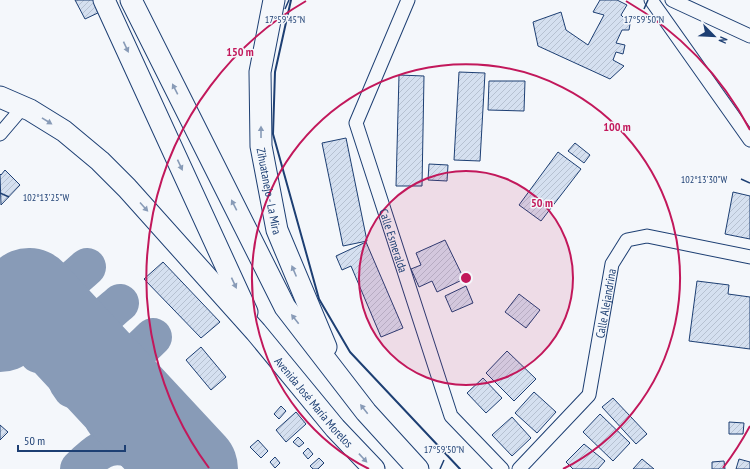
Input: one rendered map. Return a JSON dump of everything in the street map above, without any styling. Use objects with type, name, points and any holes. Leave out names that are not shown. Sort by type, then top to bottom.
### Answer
[{"type":"highway","points":[[131,0],[285,307],[386,435],[418,469]]},
{"type":"highway","name":"Zihuatanejo - La Mira","points":[[274,0],[260,72],[261,146],[277,230],[336,372]]},
{"type":"highway","points":[[106,6],[256,332]]},
{"type":"highway","points":[[0,97],[23,107],[64,131],[100,161],[127,188],[256,332]]},
{"type":"highway","name":"Avenida José María Morelos","points":[[256,332],[335,428],[374,469]]},
{"type":"street","name":"Calle Esmeralda","points":[[408,0],[356,123],[451,416],[502,469]]},
{"type":"street","points":[[651,0],[750,140]]},
{"type":"street","points":[[672,0],[688,3],[750,36]]},
{"type":"street","points":[[0,134],[23,107]]},
{"type":"street","name":"Calle Alejandrina","points":[[519,469],[589,395],[612,264],[627,240],[647,236],[750,257]]},
{"type":"building","points":[[75,0],[97,0],[102,11],[85,19]]},
{"type":"building","points":[[600,0],[617,0],[627,5],[621,15],[630,24],[629,30],[622,30],[616,43],[625,45],[623,54],[616,52],[613,60],[624,66],[610,79],[538,46],[533,22],[561,12],[566,30],[588,45],[604,15],[593,12]]},
{"type":"building","points":[[459,72],[485,73],[480,161],[454,160]]},
{"type":"building","points":[[399,75],[424,76],[422,186],[396,186]]},
{"type":"building","points":[[489,81],[525,81],[524,111],[488,110]]},
{"type":"building","points":[[346,138],[367,241],[343,246],[322,143]]},
{"type":"building","points":[[575,143],[590,155],[584,163],[568,151]]},
{"type":"building","points":[[558,152],[581,169],[541,221],[519,205]]},
{"type":"building","points":[[429,164],[448,165],[447,181],[428,180]]},
{"type":"building","points":[[5,170],[20,185],[1,205],[0,174],[1,175]]},
{"type":"building","points":[[733,192],[750,196],[750,239],[725,234]]},
{"type":"building","points":[[445,240],[464,279],[437,292],[432,281],[419,287],[411,269],[421,265],[416,253]]},
{"type":"building","points":[[366,242],[403,328],[381,337],[351,266],[342,270],[336,256]]},
{"type":"building","points":[[163,262],[220,322],[201,338],[144,279]]},
{"type":"building","points":[[697,281],[729,285],[728,294],[750,297],[750,349],[689,341]]},
{"type":"building","points":[[466,286],[473,303],[452,312],[445,296]]},
{"type":"building","points":[[519,294],[540,310],[526,328],[505,312]]},
{"type":"building","points":[[201,347],[226,377],[211,390],[186,360]]},
{"type":"building","points":[[507,351],[536,379],[514,401],[486,373]]},
{"type":"building","points":[[483,378],[502,398],[486,413],[467,393]]},
{"type":"building","points":[[534,392],[556,412],[537,433],[515,413]]},
{"type":"building","points":[[613,398],[647,434],[636,444],[602,407]]},
{"type":"building","points":[[281,406],[286,411],[279,419],[274,414]]},
{"type":"building","points":[[296,412],[306,424],[286,442],[276,430]]},
{"type":"building","points":[[600,414],[630,443],[613,461],[583,432]]},
{"type":"building","points":[[512,417],[531,438],[512,456],[492,435]]},
{"type":"building","points":[[729,422],[744,423],[743,434],[729,434]]},
{"type":"building","points":[[0,425],[8,432],[0,440]]},
{"type":"building","points":[[298,437],[304,443],[299,447],[293,442]]},
{"type":"building","points":[[258,440],[268,451],[261,458],[250,447]]},
{"type":"building","points":[[584,444],[605,461],[598,469],[573,469],[566,462]]},
{"type":"building","points":[[308,448],[313,454],[308,459],[303,453]]},
{"type":"building","points":[[275,457],[280,463],[275,468],[270,462]]},
{"type":"building","points":[[319,458],[324,463],[318,469],[313,469],[310,466]]},
{"type":"building","points":[[642,459],[654,469],[633,469]]},
{"type":"building","points":[[739,459],[750,462],[750,469],[736,469]]},
{"type":"building","points":[[724,461],[725,469],[712,469],[712,462]]},
{"type":"taxiway","points":[[38,354],[31,335],[32,324],[48,302],[87,267]]},
{"type":"taxiway","points":[[72,389],[64,373],[64,366],[72,349],[87,332],[120,303]]},
{"type":"taxiway","points":[[109,428],[102,418],[99,409],[98,401],[100,394],[104,386],[115,372],[153,337]]},
{"type":"taxiway","points":[[79,469],[90,458],[108,447],[115,446],[131,449]]},
{"type":"runway","points":[[0,324],[29,296],[190,469]]},
{"type":"wall","points":[[291,0],[275,72],[273,134],[319,299],[350,352],[460,469]]}]
